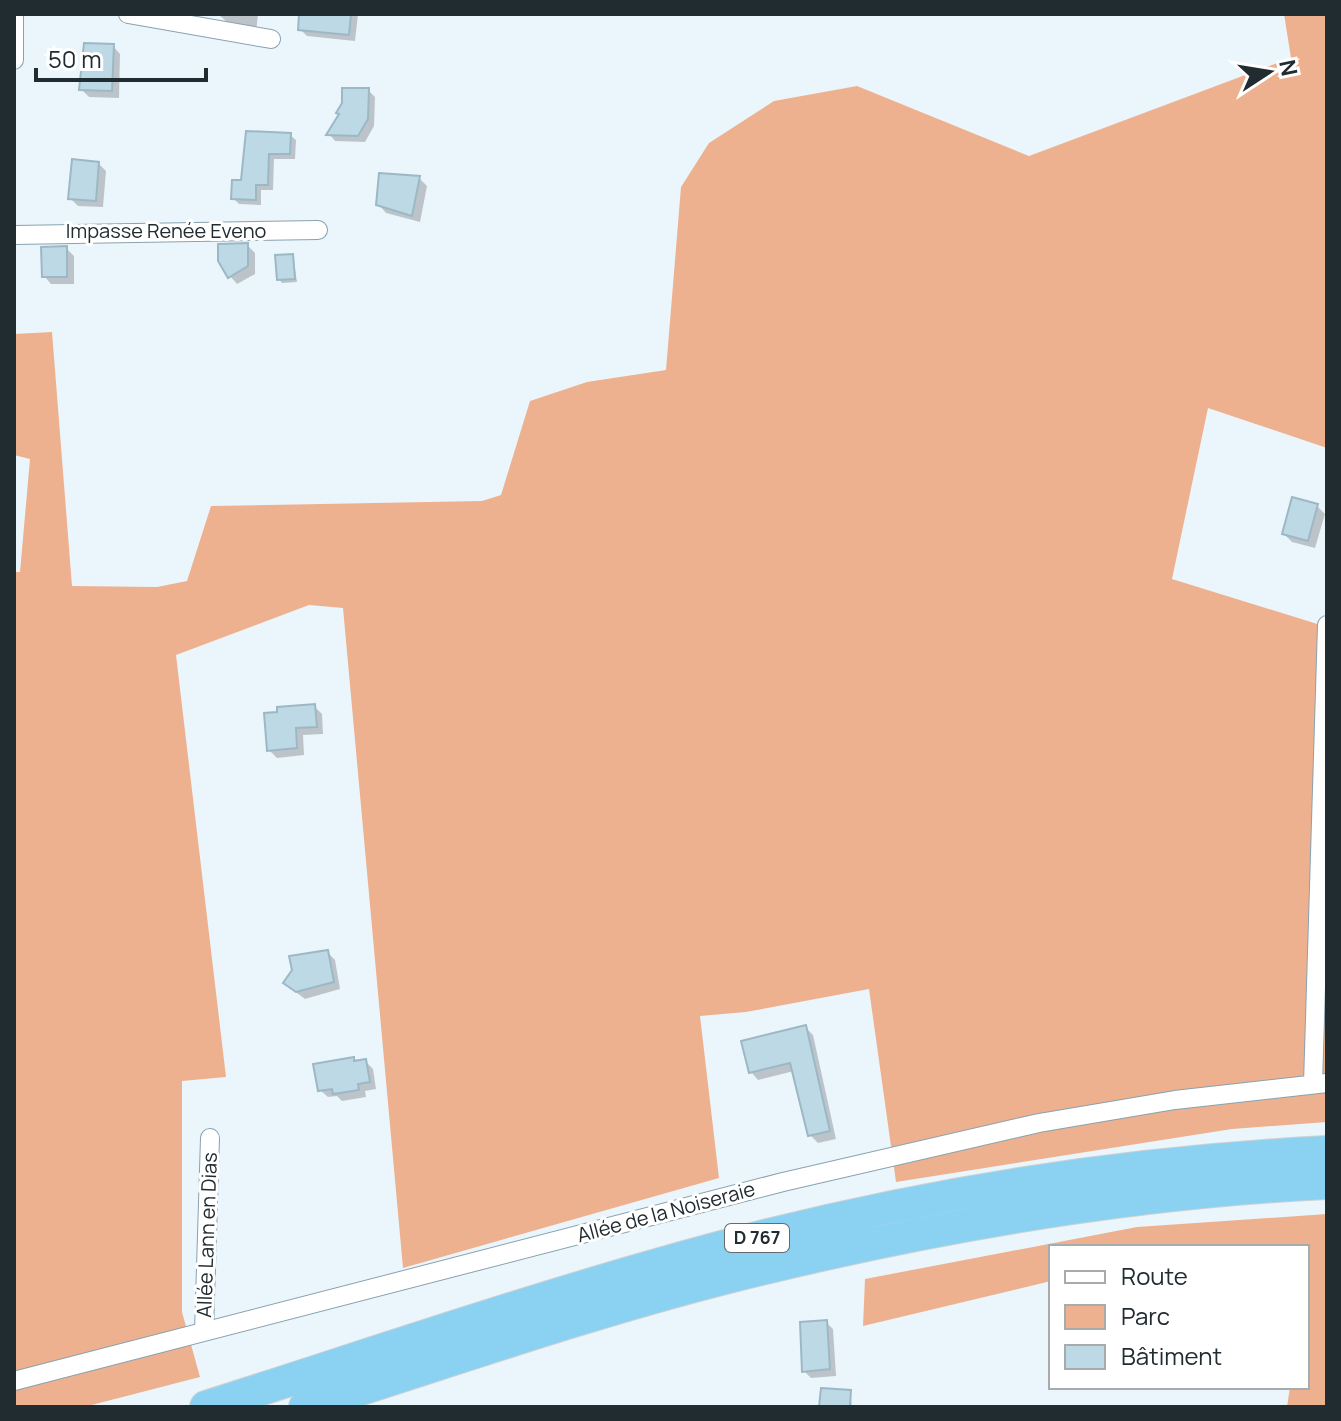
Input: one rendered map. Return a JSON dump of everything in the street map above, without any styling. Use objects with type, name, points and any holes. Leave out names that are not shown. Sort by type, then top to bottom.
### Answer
[{"type":"highway","name":"D 767","points":[[206,1407],[601,1282],[829,1221],[1049,1181],[1170,1165],[1327,1152]]},
{"type":"highway","name":"D 767","points":[[305,1407],[597,1315],[855,1246],[1074,1207],[1327,1183]]},
{"type":"street","points":[[14,14],[14,60]]},
{"type":"street","points":[[128,14],[271,39]]},
{"type":"street","name":"Impasse Renée Eveno","points":[[14,235],[318,230]]},
{"type":"street","points":[[1320,1084],[1327,625]]},
{"type":"street","name":"Allée de la Noiseraie","points":[[14,1381],[783,1182],[1024,1126],[1175,1100],[1320,1084]]},
{"type":"street","name":"Allée Lann en Dias","points":[[204,1332],[210,1138]]},
{"type":"green space","points":[[1284,14],[1327,14],[1327,448],[1208,408],[1172,579],[1327,627],[1327,1122],[1232,1129],[896,1182],[869,989],[746,1012],[700,1016],[719,1178],[403,1268],[343,608],[309,605],[176,655],[226,1077],[182,1081],[182,1312],[200,1377],[84,1407],[14,1407],[14,572],[20,572],[30,459],[14,455],[14,334],[52,332],[72,586],[157,587],[187,581],[211,506],[482,501],[501,495],[530,401],[587,382],[666,370],[681,187],[709,143],[774,101],[857,86],[1029,156],[1291,58]]},
{"type":"green space","points":[[1327,1214],[1327,1407],[1287,1407],[1290,1389],[1309,1389],[1309,1245],[1049,1245],[1049,1281],[863,1326],[865,1279],[1137,1227]]},
{"type":"building","points":[[299,14],[351,14],[349,35],[298,30]]},
{"type":"building","points":[[84,43],[114,44],[112,91],[79,90]]},
{"type":"building","points":[[342,88],[369,88],[368,119],[358,136],[326,135],[339,114],[336,113],[342,103]]},
{"type":"building","points":[[246,131],[291,133],[290,154],[269,154],[268,185],[256,185],[256,200],[231,199],[232,180],[241,180]]},
{"type":"building","points":[[72,159],[99,162],[96,201],[68,199]]},
{"type":"building","points":[[379,173],[420,176],[412,216],[376,205]]},
{"type":"building","points":[[248,243],[248,266],[228,278],[218,261],[218,244]]},
{"type":"building","points":[[67,246],[67,277],[42,277],[41,247]]},
{"type":"building","points":[[293,254],[295,279],[277,280],[275,255]]},
{"type":"building","points":[[1292,497],[1318,504],[1308,541],[1282,534]]},
{"type":"building","points":[[315,704],[317,727],[296,728],[297,748],[267,751],[264,713],[277,712],[277,707]]},
{"type":"building","points":[[328,950],[334,982],[296,992],[283,983],[292,970],[289,956]]},
{"type":"building","points":[[806,1025],[830,1131],[808,1136],[790,1063],[749,1073],[741,1041]]},
{"type":"building","points":[[354,1057],[354,1061],[366,1059],[370,1082],[358,1084],[359,1090],[333,1094],[332,1089],[318,1091],[313,1064]]},
{"type":"building","points":[[827,1320],[830,1369],[802,1372],[800,1322]]},
{"type":"building","points":[[821,1388],[851,1390],[850,1407],[819,1407]]}]
